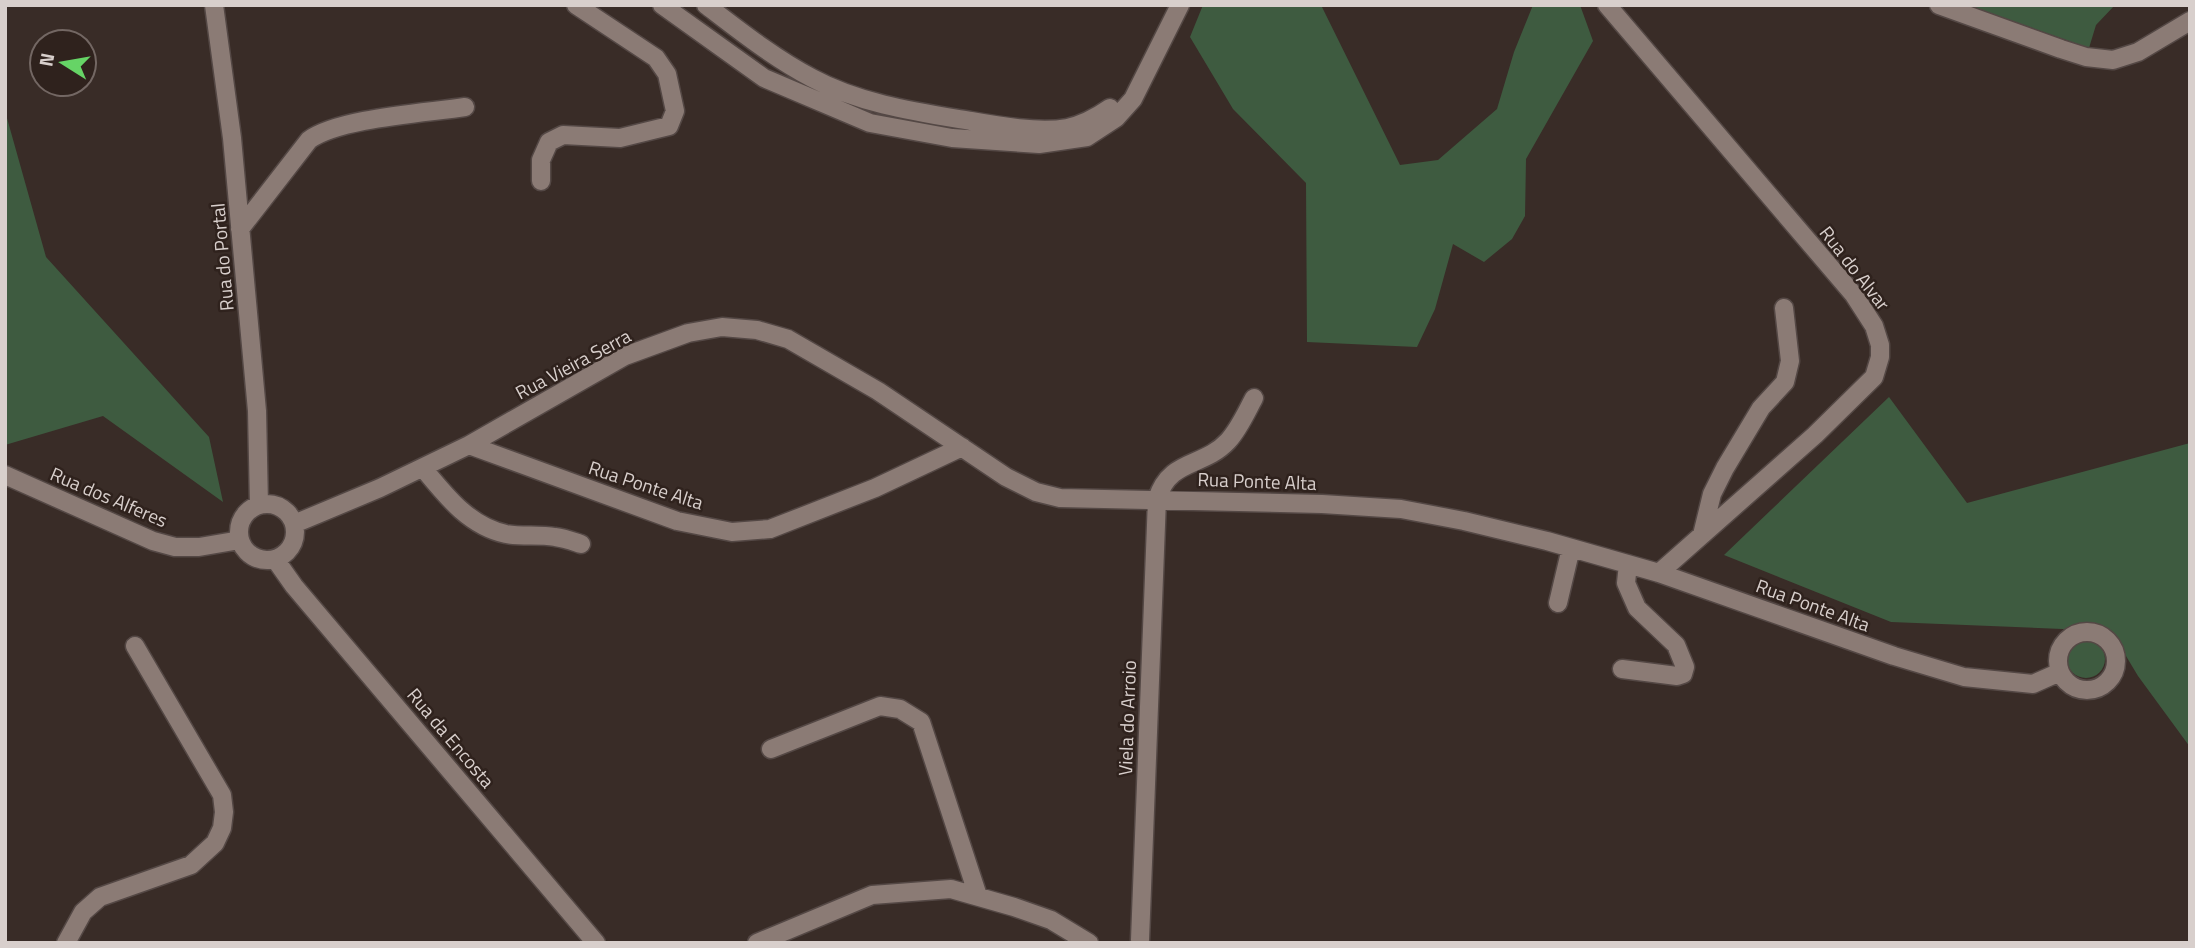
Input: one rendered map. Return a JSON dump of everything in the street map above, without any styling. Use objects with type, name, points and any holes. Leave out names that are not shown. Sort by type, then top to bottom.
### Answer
[{"type":"street","name":"Rua do Portal","points":[[214,5],[232,138],[257,411],[259,505]]},
{"type":"street","points":[[541,181],[541,160],[549,142],[563,135],[620,138],[645,132],[669,126],[675,111],[667,74],[656,58],[576,5]]},
{"type":"street","points":[[663,5],[764,78],[870,123],[952,138],[1039,144],[1087,137],[1115,118],[1133,99],[1180,5]]},
{"type":"street","points":[[706,5],[759,46],[813,79],[858,97],[917,112],[1013,128],[1066,128],[1092,120],[1112,106],[1132,80],[1169,5]]},
{"type":"street","name":"Rua do Alvar","points":[[1607,5],[1853,295],[1874,326],[1880,345],[1880,357],[1874,377],[1815,435],[1659,573]]},
{"type":"street","points":[[1939,5],[2086,57],[2113,60],[2138,52],[2190,21]]},
{"type":"street","points":[[240,229],[309,140],[320,132],[358,122],[465,107]]},
{"type":"street","points":[[1702,535],[1712,494],[1725,468],[1761,408],[1785,382],[1790,361],[1784,308]]},
{"type":"street","name":"Rua Vieira Serra","points":[[294,524],[380,488],[469,445],[625,356],[688,333],[722,327],[757,330],[788,339],[878,391],[962,447]]},
{"type":"street","points":[[1157,499],[1161,484],[1171,474],[1213,454],[1227,442],[1254,398]]},
{"type":"street","name":"Rua Ponte Alta","points":[[469,445],[677,521],[732,532],[770,529],[875,488],[962,447],[1006,477],[1036,492],[1060,498],[1322,504],[1401,509],[1571,548],[1659,573],[1894,656],[1964,677],[2033,684],[2060,671]]},
{"type":"street","points":[[423,468],[450,501],[476,522],[492,530],[507,534],[555,537],[581,544]]},
{"type":"street","name":"Rua dos Alferes","points":[[5,475],[153,541],[175,547],[199,547],[240,540]]},
{"type":"street","name":"Viela do Arroio","points":[[1138,942],[1157,499]]},
{"type":"street","points":[[259,505],[276,506],[290,516],[294,524],[293,541],[289,549],[275,559],[258,559],[244,548],[240,540],[240,523],[251,509],[259,505]]},
{"type":"street","points":[[1558,603],[1571,548]]},
{"type":"street","name":"Rua da Encosta","points":[[275,559],[294,586],[596,943]]},
{"type":"street","points":[[1622,668],[1677,676],[1683,674],[1685,667],[1676,645],[1637,608],[1626,583],[1628,564]]},
{"type":"street","points":[[66,943],[83,912],[100,897],[191,865],[215,843],[222,828],[225,812],[222,795],[135,646]]},
{"type":"street","points":[[771,748],[880,706],[900,709],[921,722],[978,896]]},
{"type":"street","points":[[757,943],[872,895],[950,889],[1051,920],[1089,943]]},
{"type":"green space","points":[[1203,5],[1321,5],[1400,165],[1438,160],[1497,109],[1514,52],[1533,5],[1580,5],[1593,41],[1526,159],[1525,216],[1512,239],[1484,262],[1453,244],[1435,309],[1417,347],[1307,342],[1306,183],[1233,109],[1190,37]]},
{"type":"green space","points":[[1967,5],[2115,5],[2096,25],[2089,48]]},
{"type":"green space","points":[[5,111],[46,257],[209,437],[223,502],[103,416],[5,445]]},
{"type":"green space","points":[[1889,397],[1967,503],[2190,443],[2190,747],[2138,676],[2111,631],[1891,622],[1724,555]]},
{"type":"green space","points":[[2086,640],[2100,645],[2105,659],[2100,673],[2086,678],[2072,673],[2067,659],[2072,645]]}]
